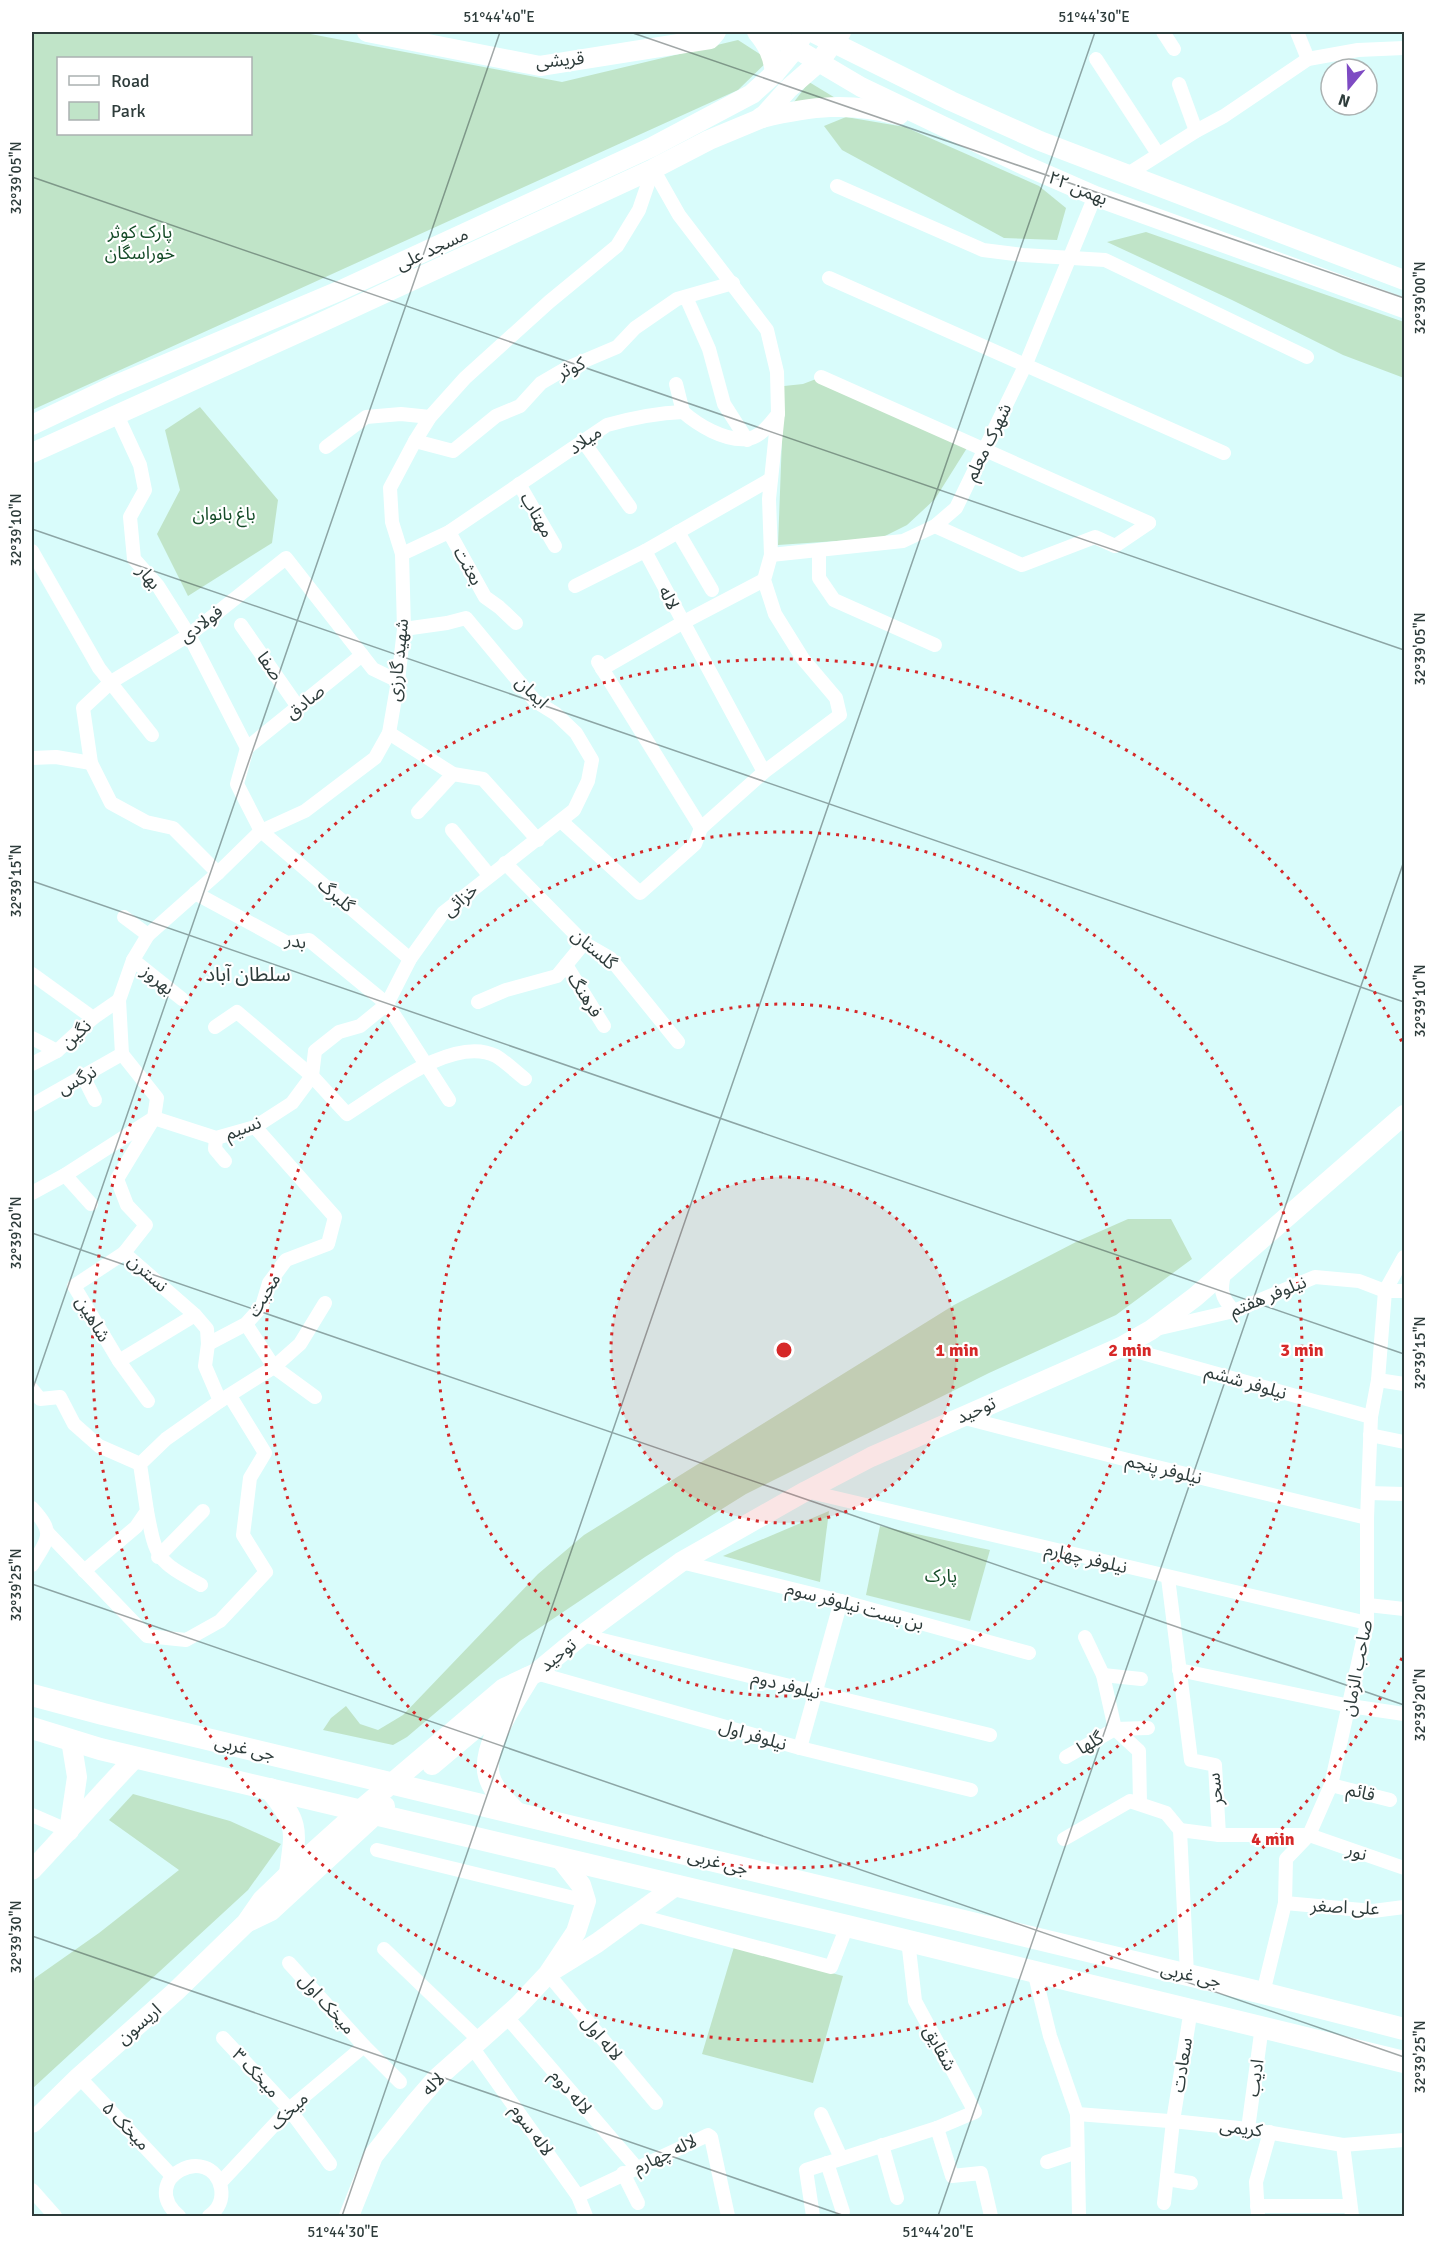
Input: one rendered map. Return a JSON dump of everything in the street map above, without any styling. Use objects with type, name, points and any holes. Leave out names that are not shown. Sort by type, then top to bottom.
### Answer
[{"type":"main road","name":"قریشی","points":[[367,32],[540,66],[710,39],[716,32]]},
{"type":"main road","points":[[757,32],[768,46],[773,58],[775,73]]},
{"type":"main road","name":"۲۲ بهمن","points":[[768,32],[800,40],[819,62],[861,87],[937,125],[1095,196],[1404,308]]},
{"type":"main road","name":"۲۲ بهمن","points":[[812,32],[838,36],[951,101],[1040,141],[1404,280]]},
{"type":"main road","points":[[745,98],[762,118],[788,89],[819,62],[838,36]]},
{"type":"main road","name":"مسجد علی","points":[[32,425],[123,382],[339,291],[652,147],[745,98],[775,73],[800,40]]},
{"type":"main road","name":"مسجد علی","points":[[32,453],[116,413],[349,310],[653,169],[709,140],[762,118],[804,108],[850,106],[878,110],[937,125]]},
{"type":"main road","points":[[339,291],[349,310]]},
{"type":"main road","name":"توحید","points":[[399,1785],[510,1701],[532,1676],[582,1635],[681,1562],[871,1457],[1122,1347],[1151,1330],[1195,1297],[1404,1115]]},
{"type":"main road","points":[[516,1814],[497,1793],[489,1775],[489,1755],[499,1729],[532,1676]]},
{"type":"main road","name":"جی غربی","points":[[32,1693],[103,1714],[1187,1974],[1404,2029]]},
{"type":"main road","name":"جی غربی","points":[[32,1728],[136,1757],[908,1940],[1404,2062]]},
{"type":"main road","points":[[69,1831],[77,1777],[71,1740]]},
{"type":"main road","points":[[32,1870],[136,1757]]},
{"type":"main road","name":"اریسون","points":[[32,2124],[79,2077],[175,1992],[227,1942],[246,1923],[262,1900],[290,1872],[399,1785]]},
{"type":"main road","points":[[270,1789],[294,1822],[290,1872]]},
{"type":"main road","name":"اریسون","points":[[246,1923],[271,1911],[367,1812]]},
{"type":"main road","points":[[548,1974],[576,1932],[586,1901],[581,1885],[559,1857]]},
{"type":"main road","points":[[548,1974],[597,1943],[677,1885]]},
{"type":"main road","name":"لاله","points":[[349,2217],[373,2156],[436,2079],[506,2016],[548,1974]]},
{"type":"street","points":[[1163,32],[1174,49]]},
{"type":"street","points":[[1297,32],[1308,59]]},
{"type":"street","points":[[1128,174],[1224,116],[1308,59],[1358,50],[1404,48]]},
{"type":"street","points":[[1096,59],[1158,154]]},
{"type":"street","points":[[1179,84],[1196,131]]},
{"type":"street","points":[[561,820],[640,893],[695,844],[702,828],[764,772],[840,715],[836,698],[803,659],[775,614],[764,580],[771,555],[769,499],[778,413],[777,372],[767,330],[679,215],[653,169]]},
{"type":"street","name":"شهید گارزی","points":[[122,1054],[119,1000],[133,960],[148,935],[219,873],[261,831],[305,811],[375,758],[388,733],[398,681],[404,629],[402,554],[392,522],[390,488],[430,417],[465,378],[549,302],[617,246],[639,210],[653,169]]},
{"type":"street","points":[[837,186],[983,250],[1105,260],[1307,357]]},
{"type":"street","name":"شهرک معلم","points":[[771,555],[903,541],[935,526],[956,508],[1025,366],[1095,196]]},
{"type":"street","points":[[829,278],[1224,453]]},
{"type":"street","name":"کوثر","points":[[415,441],[453,451],[495,416],[520,406],[542,383],[565,369],[617,347],[635,328],[677,299],[733,283]]},
{"type":"street","points":[[686,297],[709,349],[724,404],[747,440]]},
{"type":"street","points":[[821,377],[1149,523],[1115,546],[1095,537],[1022,566],[935,526]]},
{"type":"street","points":[[676,384],[682,412],[697,424],[719,435],[747,440],[765,430],[778,413]]},
{"type":"street","name":"میلاد","points":[[402,554],[449,532],[607,425],[643,416],[682,412]]},
{"type":"street","name":"بهار","points":[[116,413],[140,465],[145,490],[130,517],[134,559],[158,586],[189,635]]},
{"type":"street","points":[[326,447],[366,417],[401,414],[430,417]]},
{"type":"street","points":[[583,441],[630,507]]},
{"type":"street","points":[[575,586],[645,551],[771,478]]},
{"type":"street","name":"مهتاب","points":[[519,484],[555,546]]},
{"type":"street","name":"بعثت","points":[[449,532],[485,597],[499,606],[516,623]]},
{"type":"street","points":[[678,532],[712,590]]},
{"type":"street","points":[[819,550],[819,578],[834,600],[935,645]]},
{"type":"street","points":[[32,551],[99,668],[152,735]]},
{"type":"street","name":"لاله","points":[[645,551],[764,772]]},
{"type":"street","name":"فولادی","points":[[219,873],[173,828],[146,822],[111,803],[92,763],[83,708],[111,682],[189,635],[286,558],[362,655]]},
{"type":"street","points":[[702,828],[600,665],[764,580]]},
{"type":"street","name":"ایمان","points":[[404,629],[466,618],[535,701],[556,714],[576,733],[592,760],[588,782],[574,810],[561,820]]},
{"type":"street","name":"صفا","points":[[241,625],[298,707]]},
{"type":"street","points":[[189,635],[247,748],[237,784],[261,831]]},
{"type":"street","points":[[362,655],[373,669],[398,681]]},
{"type":"street","name":"صادق","points":[[247,748],[362,655]]},
{"type":"street","points":[[388,733],[453,774],[483,779],[538,840]]},
{"type":"street","points":[[32,758],[56,756],[92,763]]},
{"type":"street","points":[[418,812],[453,774]]},
{"type":"street","name":"خزائی","points":[[387,1004],[410,959],[443,913],[561,820]]},
{"type":"street","points":[[452,830],[489,875]]},
{"type":"street","name":"گلبرگ","points":[[261,831],[410,959]]},
{"type":"street","name":"گلستان","points":[[505,863],[584,943],[610,958],[678,1042]]},
{"type":"street","name":"بدر","points":[[195,893],[287,943],[309,940],[387,1004],[450,1100]]},
{"type":"street","points":[[124,917],[148,935]]},
{"type":"street","points":[[478,1002],[506,990],[557,976],[584,943]]},
{"type":"street","name":"بهروز","points":[[133,960],[182,999]]},
{"type":"street","name":"فرهنگ","points":[[566,965],[604,1026]]},
{"type":"street","points":[[32,974],[93,1018]]},
{"type":"street","name":"نگین","points":[[32,1064],[57,1051],[93,1018],[119,1000]]},
{"type":"street","name":"نسیم","points":[[153,1118],[216,1138],[255,1127],[292,1103],[312,1076],[315,1051],[339,1032],[360,1026],[387,1004]]},
{"type":"street","points":[[215,1027],[237,1012],[312,1076],[347,1114],[426,1064],[476,1051],[496,1056],[525,1079]]},
{"type":"street","points":[[32,1038],[57,1051]]},
{"type":"street","points":[[32,1193],[153,1118],[157,1098],[122,1054]]},
{"type":"street","name":"نرگس","points":[[32,1105],[122,1054]]},
{"type":"street","points":[[83,1076],[95,1100]]},
{"type":"street","name":"نسترن","points":[[84,1571],[147,1636],[186,1640],[220,1621],[266,1572],[243,1535],[250,1478],[265,1453],[225,1399],[205,1366],[208,1344],[207,1329],[195,1315],[124,1252],[146,1226],[127,1205],[117,1179],[153,1118]]},
{"type":"street","name":"محبت","points":[[208,1344],[246,1324],[262,1306],[269,1283],[286,1260],[328,1244],[335,1217],[255,1127]]},
{"type":"street","points":[[216,1138],[216,1149],[225,1161]]},
{"type":"street","points":[[65,1174],[91,1204]]},
{"type":"street","name":"شاهین","points":[[124,1252],[74,1286],[119,1361],[148,1401]]},
{"type":"street","points":[[1385,1290],[1404,1257]]},
{"type":"street","points":[[1225,1270],[1222,1293],[1225,1301],[1234,1311]]},
{"type":"street","name":"نیلوفر هفتم","points":[[1151,1330],[1234,1311],[1315,1277],[1359,1281],[1385,1290],[1404,1291]]},
{"type":"street","name":"صاحب الزمان","points":[[1263,1993],[1285,1904],[1286,1859],[1310,1835],[1331,1785],[1367,1623],[1370,1435],[1378,1380],[1385,1290]]},
{"type":"street","points":[[140,1464],[165,1439],[274,1367],[300,1344],[325,1303]]},
{"type":"street","points":[[119,1361],[195,1315]]},
{"type":"street","points":[[246,1324],[274,1367],[315,1397]]},
{"type":"street","name":"نیلوفر ششم","points":[[1122,1347],[1371,1417]]},
{"type":"street","points":[[1378,1380],[1404,1384]]},
{"type":"street","points":[[32,1389],[40,1399],[60,1397],[74,1424],[99,1446],[140,1464]]},
{"type":"street","name":"نیلوفر پنجم","points":[[961,1417],[1367,1518]]},
{"type":"street","points":[[1370,1435],[1404,1442]]},
{"type":"street","points":[[140,1464],[152,1539],[158,1557],[176,1571],[201,1585]]},
{"type":"street","name":"نیلوفر چهارم","points":[[806,1491],[1367,1623]]},
{"type":"street","points":[[1368,1493],[1404,1494]]},
{"type":"street","points":[[32,1508],[45,1522],[48,1533],[84,1571],[136,1527],[147,1511]]},
{"type":"street","points":[[158,1557],[203,1511]]},
{"type":"street","points":[[32,1565],[45,1544],[48,1533]]},
{"type":"street","name":"بن بست نیلوفر سوم","points":[[681,1562],[841,1601],[1029,1653]]},
{"type":"street","name":"سحر","points":[[1168,1578],[1191,1760],[1215,1765],[1219,1835],[1180,1830]]},
{"type":"street","points":[[800,1748],[841,1601]]},
{"type":"street","points":[[1368,1605],[1404,1609]]},
{"type":"street","name":"نیلوفر دوم","points":[[582,1635],[990,1735]]},
{"type":"street","points":[[1085,1637],[1103,1675],[1115,1729],[1139,1751],[1140,1804]]},
{"type":"street","points":[[1179,1670],[1350,1706],[1404,1714]]},
{"type":"street","points":[[1103,1675],[1141,1678]]},
{"type":"street","name":"نیلوفر اول","points":[[532,1676],[800,1748],[971,1790]]},
{"type":"street","points":[[1115,1729],[1148,1728]]},
{"type":"street","name":"گلها","points":[[1066,1756],[1115,1729]]},
{"type":"street","name":"قائم","points":[[1331,1785],[1390,1800]]},
{"type":"street","points":[[1064,1839],[1130,1801],[1166,1813],[1180,1830],[1187,1974]]},
{"type":"street","points":[[32,1815],[69,1831]]},
{"type":"street","name":"نور","points":[[1219,1835],[1310,1835],[1404,1868]]},
{"type":"street","points":[[377,1850],[586,1901]]},
{"type":"street","name":"علی اصغر","points":[[1285,1904],[1373,1911],[1404,1907]]},
{"type":"street","points":[[636,1915],[831,1967],[847,1926]]},
{"type":"street","name":"شقایق","points":[[813,2217],[806,2170],[937,2128],[975,2112],[915,2001],[908,1940]]},
{"type":"street","name":"لاله سوم","points":[[384,1949],[476,2044],[578,2196],[586,2217]]},
{"type":"street","name":"میخک اول","points":[[289,1963],[400,2082]]},
{"type":"street","points":[[1034,1971],[1050,2036],[1077,2114],[1079,2217]]},
{"type":"street","name":"لاله اول","points":[[548,1974],[656,2103]]},
{"type":"street","name":"سعادت","points":[[1164,2203],[1173,2121],[1191,2009]]},
{"type":"street","name":"لاله دوم","points":[[506,2016],[636,2167]]},
{"type":"street","name":"ادیب","points":[[1248,2129],[1262,2026]]},
{"type":"street","name":"میخک ۳","points":[[223,2038],[289,2109],[330,2164]]},
{"type":"street","name":"میخک","points":[[220,2183],[289,2109],[364,2046]]},
{"type":"street","name":"میخک ۵","points":[[79,2077],[172,2175]]},
{"type":"street","points":[[821,2114],[841,2158]]},
{"type":"street","name":"کریمی","points":[[1077,2114],[1248,2129],[1343,2145],[1404,2140]]},
{"type":"street","points":[[937,2128],[952,2176],[981,2173],[991,2217]]},
{"type":"street","points":[[1270,2132],[1256,2182],[1258,2211],[1351,2211],[1343,2145]]},
{"type":"street","name":"لاله چهارم","points":[[578,2196],[623,2173],[710,2135],[728,2217]]},
{"type":"street","points":[[882,2145],[897,2198]]},
{"type":"street","points":[[1047,2162],[1077,2152]]},
{"type":"street","points":[[827,2163],[843,2212]]},
{"type":"street","points":[[173,2215],[166,2193],[172,2175],[189,2166],[198,2166],[207,2169],[220,2183],[221,2200],[212,2216]]},
{"type":"street","points":[[623,2173],[638,2204]]},
{"type":"street","points":[[1167,2179],[1191,2183]]},
{"type":"street","points":[[32,2190],[55,2217]]},
{"type":"green space","name":"پارک کوثر خوراسگان","points":[[32,32],[300,32],[562,82],[738,40],[769,60],[738,90],[32,410]]},
{"type":"green space","points":[[809,82],[837,99],[794,102]]},
{"type":"green space","points":[[846,117],[905,127],[1039,186],[1066,208],[1057,240],[1004,238],[842,150],[824,126]]},
{"type":"green space","points":[[1146,232],[1404,322],[1404,378],[1343,355],[1107,242]]},
{"type":"green space","points":[[816,379],[967,448],[935,499],[907,525],[881,538],[778,545],[784,386],[803,384]]},
{"type":"green space","name":"باغ بانوان","points":[[200,407],[278,500],[272,543],[188,596],[157,534],[180,490],[165,430]]},
{"type":"green space","points":[[1128,1219],[1171,1219],[1192,1259],[1116,1315],[989,1373],[746,1494],[645,1557],[520,1641],[407,1737],[393,1745],[323,1730],[331,1718],[346,1706],[360,1724],[378,1730],[403,1715],[538,1574],[584,1535],[954,1305],[1076,1242]]},
{"type":"green space","points":[[829,1511],[820,1582],[723,1556]]},
{"type":"green space","name":"پارک","points":[[880,1526],[990,1550],[970,1621],[866,1595]]},
{"type":"green space","points":[[133,1794],[230,1821],[281,1844],[248,1890],[32,2089],[32,1987],[35,1978],[99,1933],[179,1870],[109,1820]]},
{"type":"green space","points":[[734,1947],[843,1976],[813,2083],[702,2054]]},
{"type":"district","name":"سلطان آباد","points":[[248,974]]}]
